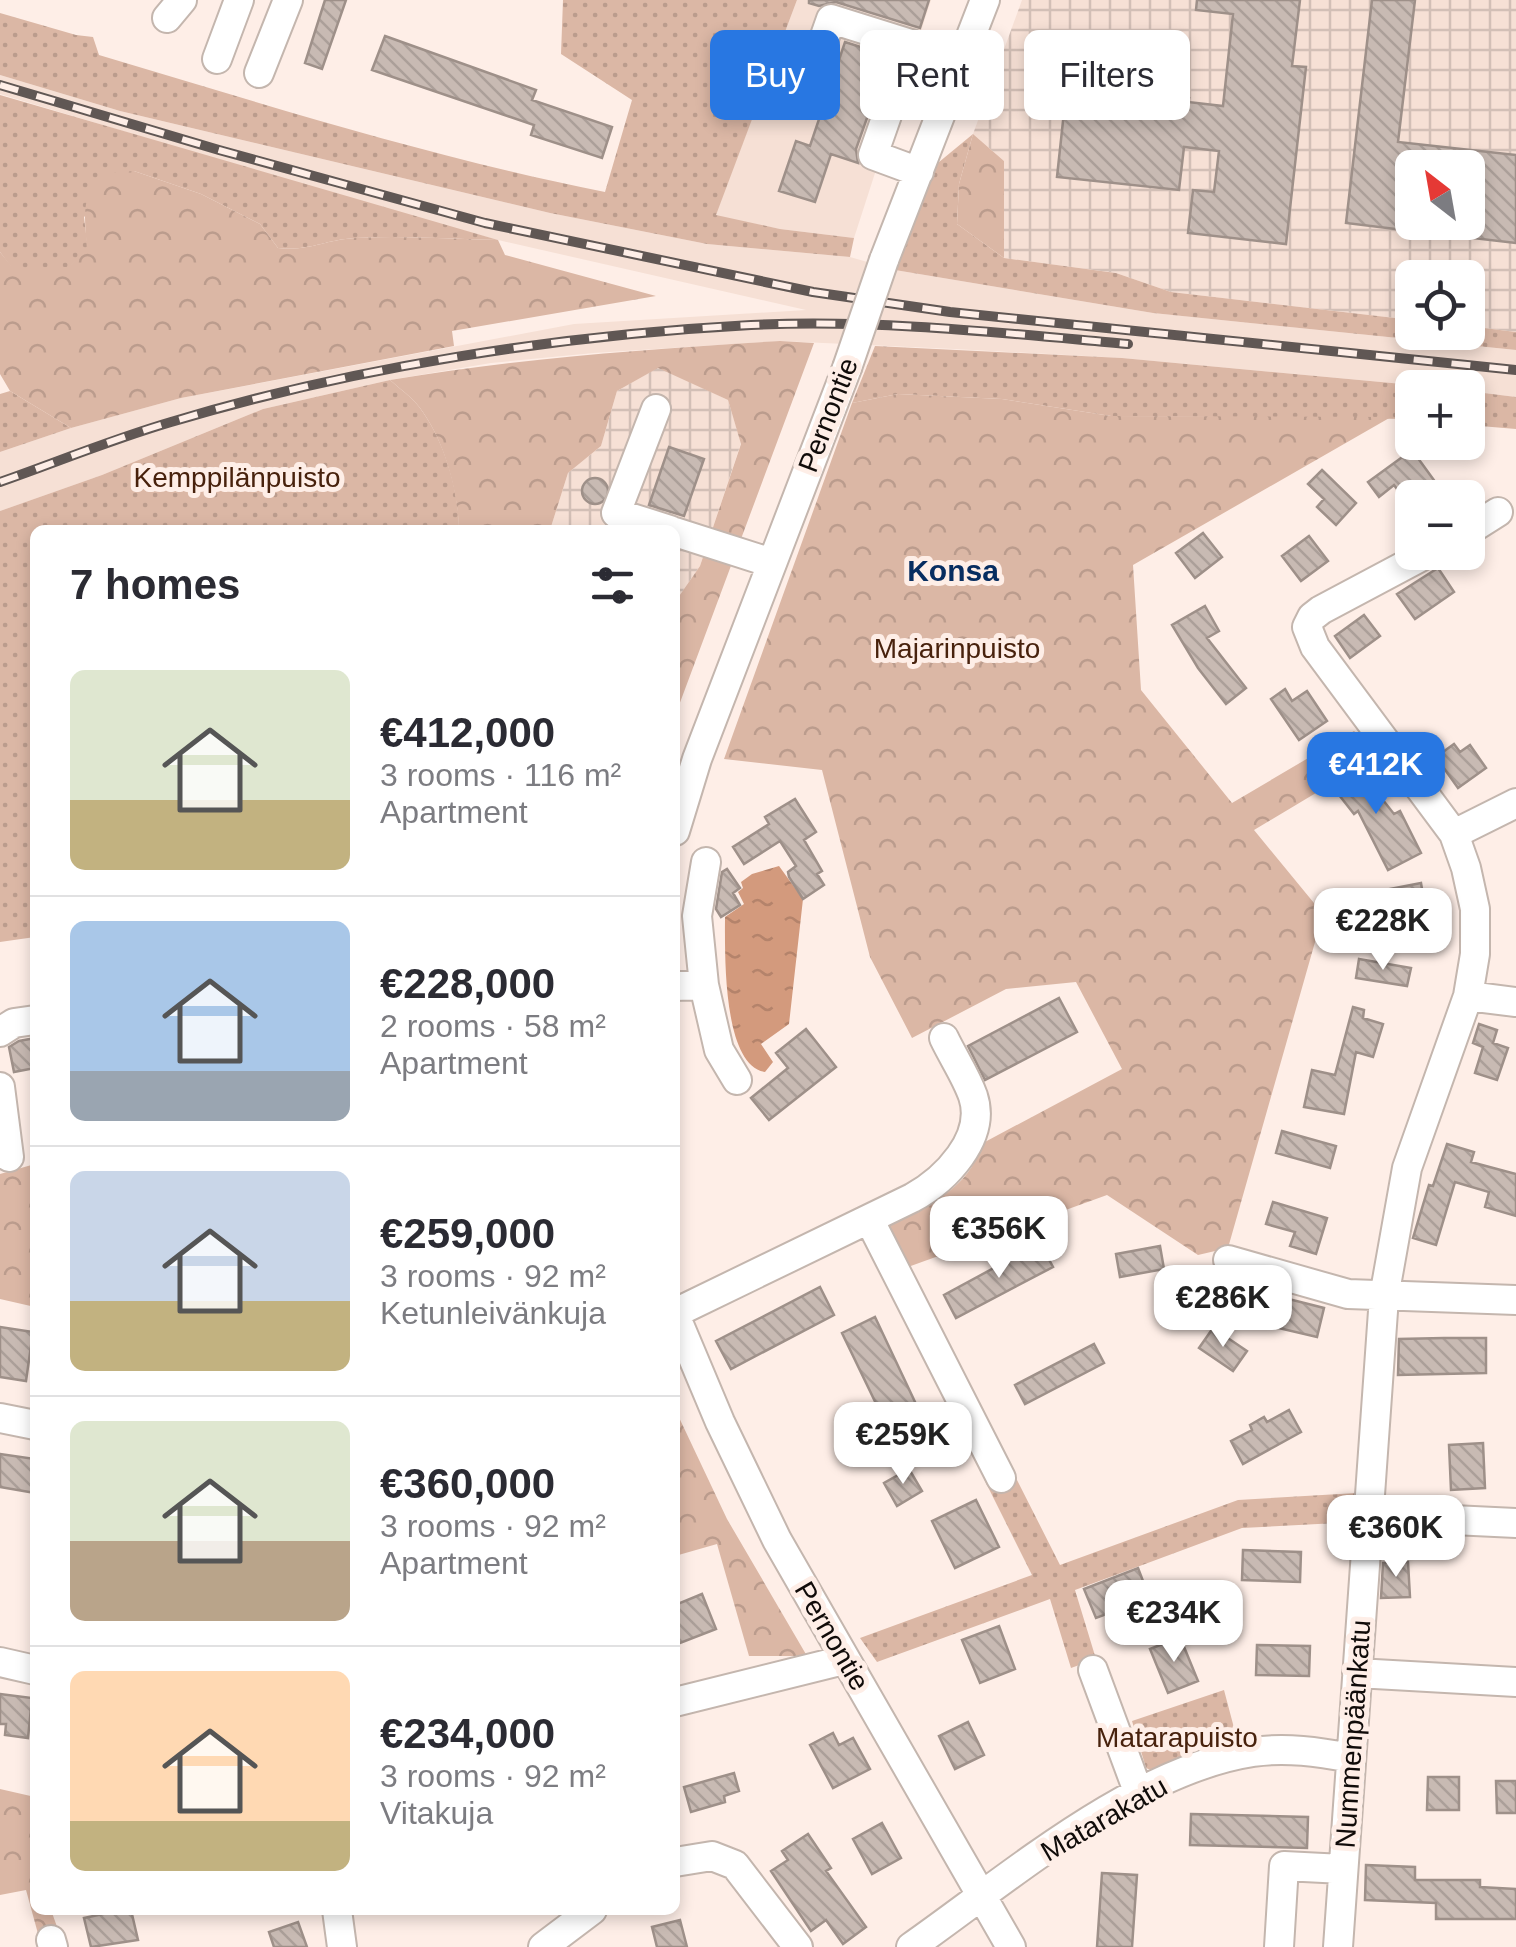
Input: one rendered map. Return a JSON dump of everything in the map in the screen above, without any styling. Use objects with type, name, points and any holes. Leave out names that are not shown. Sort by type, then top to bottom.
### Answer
[{"type":"street","points":[[217,59],[239,0]]},
{"type":"street","name":"Pernontie","points":[[974,30],[985,0]]},
{"type":"street","points":[[260,73],[299,1]]},
{"type":"street","points":[[828,30],[832,19],[867,30]]},
{"type":"street","points":[[886,120],[873,156],[918,172]]},
{"type":"street","name":"Pernontie","points":[[680,797],[686,756],[772,563],[938,120]]},
{"type":"street","points":[[654,525],[616,512],[656,409]]},
{"type":"street","points":[[1485,520],[1498,512]]},
{"type":"street","points":[[680,534],[772,563]]},
{"type":"street","name":"Nummenpäänkatu","points":[[1338,1947],[1384,1297],[1407,1168],[1468,996],[1475,954],[1475,910],[1454,834],[1315,647],[1307,627],[1320,610],[1396,570]]},
{"type":"street","points":[[1454,834],[1516,803]]},
{"type":"street","points":[[706,862],[697,916],[704,985],[719,1050],[737,1080]]},
{"type":"street","points":[[680,986],[704,985]]},
{"type":"street","points":[[1468,996],[1516,1002]]},
{"type":"street","points":[[0,1032],[14,1023],[30,1021]]},
{"type":"street","points":[[680,1312],[930,1188],[946,1176],[970,1137],[976,1111],[973,1095],[944,1038]]},
{"type":"street","points":[[0,1087],[15,1155]]},
{"type":"street","points":[[869,1219],[1001,1478]]},
{"type":"street","points":[[1228,1260],[1318,1287],[1384,1297],[1516,1300]]},
{"type":"street","name":"Pernontie","points":[[680,1326],[776,1540],[1012,1947]]},
{"type":"street","points":[[0,1418],[30,1424]]},
{"type":"street","points":[[1369,1516],[1516,1523]]},
{"type":"street","points":[[680,1701],[844,1660]]},
{"type":"street","points":[[0,1662],[30,1669]]},
{"type":"street","points":[[1093,1670],[1138,1794]]},
{"type":"street","points":[[1357,1674],[1516,1682]]},
{"type":"street","name":"Matarakatu","points":[[911,1947],[1096,1818],[1138,1794],[1217,1761],[1252,1752],[1289,1750],[1352,1758]]},
{"type":"street","points":[[683,1854],[712,1856],[734,1866],[798,1947]]},
{"type":"street","points":[[1279,1947],[1284,1866],[1343,1869]]},
{"type":"street","points":[[338,1915],[342,1947]]},
{"type":"street","points":[[543,1947],[585,1915]]},
{"type":"shaded area","points":[[797,0],[931,0],[921,30],[860,30],[860,120],[892,120],[854,238],[715,216],[751,120],[840,120],[840,30],[786,30]]},
{"type":"shaded area","points":[[1022,0],[1516,0],[1516,332],[1485,328],[1485,260],[1395,260],[1395,318],[1171,292],[1116,273],[1004,258],[1004,161],[973,134],[978,120],[1004,120],[1004,49]]},
{"type":"shaded area","points":[[0,75],[120,111],[550,213],[707,244],[850,257],[895,270],[1153,313],[1395,338],[1395,350],[1485,350],[1485,347],[1516,350],[1516,397],[1485,393],[1485,370],[1395,370],[1395,383],[1122,358],[780,341],[594,353],[491,363],[390,380],[263,409],[102,475],[0,511],[0,452],[181,398],[574,324],[806,310],[498,240],[0,94]]},
{"type":"shaded area","points":[[659,367],[728,400],[741,443],[700,566],[680,595],[680,525],[552,525],[568,473],[601,446],[617,391]]},
{"type":"green space","points":[[563,0],[797,0],[786,30],[710,30],[710,120],[752,120],[716,215],[780,229],[854,238],[850,257],[707,244],[550,213],[120,111],[0,75],[0,13],[93,37],[99,55],[287,111],[414,147],[605,192],[632,100],[561,54]]},
{"type":"green space","points":[[0,95],[498,240],[373,237],[278,248],[260,224],[201,194],[134,171],[84,217],[88,250],[68,268],[12,268],[0,252]]},
{"type":"green space","points":[[973,134],[959,184],[957,224],[1004,258],[1116,273],[1171,292],[1395,318],[1395,338],[1153,313],[895,270],[933,167]]},
{"type":"green space","points":[[973,134],[1004,161],[1004,258],[957,224],[959,184]]},
{"type":"green space","points":[[134,171],[201,194],[260,224],[278,248],[373,237],[498,240],[505,255],[656,296],[452,331],[454,346],[181,398],[71,428],[10,391],[0,374],[0,252],[13,268],[68,267],[87,250],[85,209],[94,183],[101,174]]},
{"type":"green space","points":[[1485,328],[1516,332],[1516,350],[1485,347]]},
{"type":"green space","points":[[780,341],[814,343],[680,703],[680,595],[700,566],[741,444],[728,400],[658,368],[617,391],[601,446],[568,473],[552,525],[459,525],[453,482],[436,435],[417,404],[390,380],[633,351]]},
{"type":"green space","points":[[875,346],[1122,358],[1395,383],[1395,419],[1111,416],[1002,399],[898,394],[852,403]]},
{"type":"green space","name":"Kemppilänpuisto","points":[[390,380],[417,404],[436,435],[453,482],[459,525],[30,525],[30,938],[0,942],[0,511],[102,475],[263,409]]},
{"type":"green space","points":[[10,391],[71,428],[0,452],[0,394]]},
{"type":"green space","points":[[1485,393],[1516,397],[1516,429],[1485,426]]},
{"type":"green space","name":"Majarinpuisto","points":[[898,394],[1002,399],[1111,416],[1391,417],[1133,565],[1141,690],[1232,803],[1354,731],[1376,757],[1254,830],[1323,914],[1228,1248],[1198,1255],[1107,1195],[908,1267],[886,1225],[932,1203],[956,1185],[976,1160],[983,1143],[1122,1069],[1076,982],[1006,989],[912,1038],[870,957],[822,770],[724,759],[852,403]]},
{"type":"green space","points":[[30,1165],[30,1306],[0,1299],[0,1174]]},
{"type":"green space","points":[[680,1420],[727,1519],[807,1656],[749,1656],[717,1544],[680,1555]]},
{"type":"green space","points":[[1010,1466],[1060,1565],[1238,1500],[1357,1493],[1356,1522],[1242,1528],[1075,1590],[1096,1659],[1071,1668],[1050,1599],[877,1662],[860,1638],[1032,1575],[984,1479]]},
{"type":"green space","name":"Matarapuisto","points":[[1224,1690],[1238,1743],[1160,1774],[1146,1768],[1132,1721]]},
{"type":"green space","points":[[0,1789],[30,1796],[30,1905],[26,1890],[0,1895]]},
{"type":"green space","points":[[33,1915],[53,1915],[60,1935],[40,1941]]},
{"type":"water","points":[[779,866],[803,899],[789,1024],[761,1044],[773,1062],[765,1072],[751,1065],[733,1029],[726,980],[725,917],[744,904],[738,892],[743,888],[741,882],[752,874]]},
{"type":"building","points":[[325,0],[346,0],[322,69],[305,63]]},
{"type":"building","points":[[809,0],[929,0],[920,28],[836,2],[819,6]]},
{"type":"building","points":[[1197,0],[1300,0],[1292,66],[1306,67],[1286,244],[1188,233],[1193,190],[1214,192],[1219,151],[1184,147],[1179,190],[1057,177],[1063,120],[1190,120],[1190,102],[1223,106],[1233,14],[1196,10]]},
{"type":"building","points":[[1372,0],[1415,0],[1398,142],[1471,150],[1395,150],[1395,229],[1346,223]]},
{"type":"building","points":[[385,36],[536,90],[532,100],[612,127],[602,158],[531,135],[534,125],[372,70]]},
{"type":"building","points":[[845,42],[860,47],[860,120],[866,120],[856,149],[858,163],[831,154],[815,202],[779,191],[796,141],[810,146],[819,120],[840,120],[840,57]]},
{"type":"building","points":[[1485,152],[1516,155],[1516,243],[1485,239]]},
{"type":"building","points":[[669,447],[704,459],[684,516],[649,505]]},
{"type":"building","points":[[1398,460],[1419,460],[1434,480],[1395,480],[1395,486],[1379,497],[1368,482]]},
{"type":"building","points":[[1322,470],[1356,503],[1336,525],[1317,507],[1324,499],[1308,484]]},
{"type":"building","points":[[595,478],[604,482],[608,491],[604,500],[595,504],[586,500],[582,491],[586,482]]},
{"type":"building","points":[[1203,533],[1222,557],[1195,578],[1176,553]]},
{"type":"building","points":[[1309,536],[1328,561],[1301,581],[1282,556]]},
{"type":"building","points":[[1435,570],[1439,570],[1454,592],[1415,619],[1397,594]]},
{"type":"building","points":[[1205,606],[1219,631],[1207,638],[1246,688],[1226,704],[1172,625]]},
{"type":"building","points":[[1364,615],[1380,636],[1350,658],[1335,636]]},
{"type":"building","points":[[1285,689],[1292,701],[1307,691],[1327,721],[1299,740],[1271,699]]},
{"type":"building","points":[[1454,744],[1460,752],[1470,745],[1486,768],[1458,788],[1436,757]]},
{"type":"building","points":[[1352,761],[1394,814],[1400,811],[1421,853],[1388,870],[1358,811],[1354,814],[1328,781]]},
{"type":"building","points":[[795,799],[816,832],[804,840],[822,871],[817,874],[824,885],[803,899],[789,877],[788,872],[796,866],[780,841],[744,864],[733,847],[769,824],[765,817]]},
{"type":"building","points":[[727,869],[740,888],[733,893],[740,905],[721,917],[716,909],[722,872]]},
{"type":"building","points":[[1421,883],[1426,913],[1396,918],[1390,889]]},
{"type":"building","points":[[1359,959],[1411,968],[1407,986],[1356,978]]},
{"type":"building","points":[[1059,998],[1077,1032],[985,1080],[968,1046]]},
{"type":"building","points":[[1353,1007],[1364,1010],[1363,1018],[1383,1024],[1373,1057],[1356,1052],[1344,1114],[1304,1107],[1312,1070],[1335,1075]]},
{"type":"building","points":[[1479,1024],[1497,1030],[1493,1043],[1508,1048],[1497,1080],[1475,1073],[1483,1047],[1473,1043]]},
{"type":"building","points":[[806,1029],[836,1067],[769,1120],[751,1098],[788,1068],[776,1053]]},
{"type":"building","points":[[30,1039],[30,1069],[14,1072],[9,1047]]},
{"type":"building","points":[[1282,1131],[1336,1146],[1330,1168],[1276,1153]]},
{"type":"building","points":[[1447,1144],[1474,1152],[1471,1162],[1516,1174],[1516,1216],[1485,1207],[1489,1192],[1455,1182],[1436,1245],[1413,1238]]},
{"type":"building","points":[[1273,1202],[1327,1218],[1316,1254],[1290,1246],[1295,1232],[1266,1224]]},
{"type":"building","points":[[1040,1243],[1053,1267],[956,1318],[944,1295]]},
{"type":"building","points":[[1160,1246],[1164,1269],[1120,1277],[1116,1254]]},
{"type":"building","points":[[820,1287],[834,1315],[731,1369],[716,1341]]},
{"type":"building","points":[[1269,1294],[1324,1308],[1317,1337],[1261,1324]]},
{"type":"building","points":[[875,1317],[915,1402],[883,1418],[842,1333]]},
{"type":"building","points":[[0,1327],[30,1332],[26,1381],[0,1377]]},
{"type":"building","points":[[1213,1328],[1247,1351],[1233,1371],[1199,1348]]},
{"type":"building","points":[[1486,1338],[1486,1373],[1398,1375],[1399,1339]]},
{"type":"building","points":[[1094,1344],[1104,1363],[1025,1404],[1015,1385]]},
{"type":"building","points":[[1289,1410],[1301,1432],[1243,1464],[1231,1441],[1252,1430],[1250,1425],[1264,1417],[1267,1422]]},
{"type":"building","points":[[1483,1443],[1485,1488],[1451,1490],[1449,1445]]},
{"type":"building","points":[[0,1454],[30,1458],[30,1492],[0,1487]]},
{"type":"building","points":[[909,1469],[922,1491],[897,1506],[884,1483]]},
{"type":"building","points":[[976,1500],[999,1547],[955,1568],[932,1521]]},
{"type":"building","points":[[1243,1550],[1301,1552],[1300,1582],[1242,1580]]},
{"type":"building","points":[[1408,1562],[1410,1597],[1381,1598],[1383,1563]]},
{"type":"building","points":[[1138,1568],[1156,1615],[1132,1625],[1125,1607],[1096,1618],[1084,1589]]},
{"type":"building","points":[[702,1594],[716,1629],[680,1643],[680,1603]]},
{"type":"building","points":[[999,1626],[1015,1669],[980,1683],[962,1640]]},
{"type":"building","points":[[1180,1637],[1198,1681],[1168,1693],[1150,1649]]},
{"type":"building","points":[[1257,1645],[1310,1646],[1309,1676],[1256,1675]]},
{"type":"building","points":[[0,1694],[30,1698],[28,1738],[5,1735],[6,1724],[0,1724]]},
{"type":"building","points":[[968,1722],[984,1755],[955,1769],[939,1736]]},
{"type":"building","points":[[833,1733],[839,1745],[853,1738],[870,1769],[833,1788],[810,1745]]},
{"type":"building","points":[[734,1773],[739,1791],[724,1796],[725,1802],[691,1812],[684,1787]]},
{"type":"building","points":[[1428,1777],[1459,1777],[1459,1810],[1427,1810]]},
{"type":"building","points":[[1496,1781],[1516,1781],[1516,1813],[1497,1813]]},
{"type":"building","points":[[1191,1814],[1308,1817],[1307,1848],[1190,1845]]},
{"type":"building","points":[[882,1823],[901,1858],[872,1874],[853,1839]]},
{"type":"building","points":[[808,1834],[831,1868],[826,1871],[866,1927],[843,1944],[826,1920],[811,1931],[771,1871],[788,1860],[782,1851]]},
{"type":"building","points":[[1366,1865],[1415,1867],[1415,1880],[1480,1880],[1480,1887],[1516,1889],[1516,1919],[1436,1919],[1436,1903],[1365,1900]]},
{"type":"building","points":[[1102,1873],[1137,1875],[1132,1947],[1097,1947]]},
{"type":"building","points":[[132,1915],[138,1940],[91,1947],[84,1918]]},
{"type":"building","points":[[680,1920],[687,1947],[657,1947],[652,1927]]},
{"type":"building","points":[[298,1922],[307,1947],[274,1947],[269,1932]]},
{"type":"railway","points":[[0,85],[485,223],[813,292],[950,312],[1516,370]]},
{"type":"railway","points":[[0,482],[128,436],[241,402],[385,370],[532,346],[679,330],[798,324],[940,328],[1128,344]]},
{"type":"district","name":"Konsa","points":[[953,570]]}]
